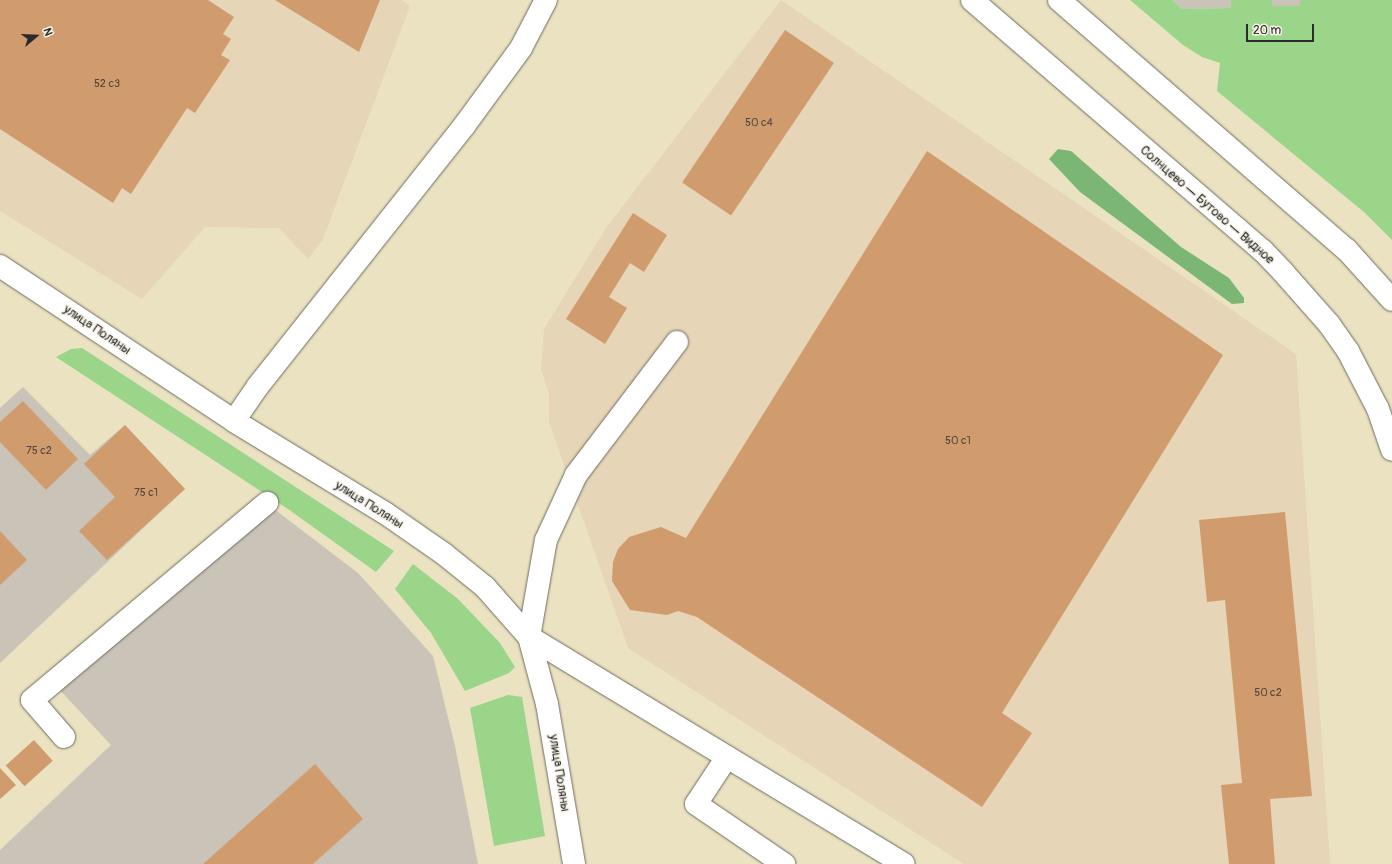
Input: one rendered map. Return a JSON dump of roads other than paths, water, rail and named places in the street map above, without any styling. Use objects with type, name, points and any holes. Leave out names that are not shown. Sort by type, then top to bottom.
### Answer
[{"type":"street","points":[[234,421],[258,386],[464,126],[521,48],[546,0]]},
{"type":"street","name":"Солнцево — Бутово — Видное","points":[[972,0],[1262,250],[1283,272],[1329,324],[1348,351],[1378,409],[1392,450]]},
{"type":"street","points":[[1058,0],[1342,245],[1392,300]]},
{"type":"street","name":"улица Поляны","points":[[0,266],[234,421],[386,514],[444,554],[485,587],[528,637],[547,704],[574,864]]},
{"type":"street","points":[[677,342],[576,475],[546,540],[528,637],[904,864]]},
{"type":"street","points":[[64,737],[32,700],[268,503]]},
{"type":"street","points":[[727,757],[696,804],[784,864]]}]
